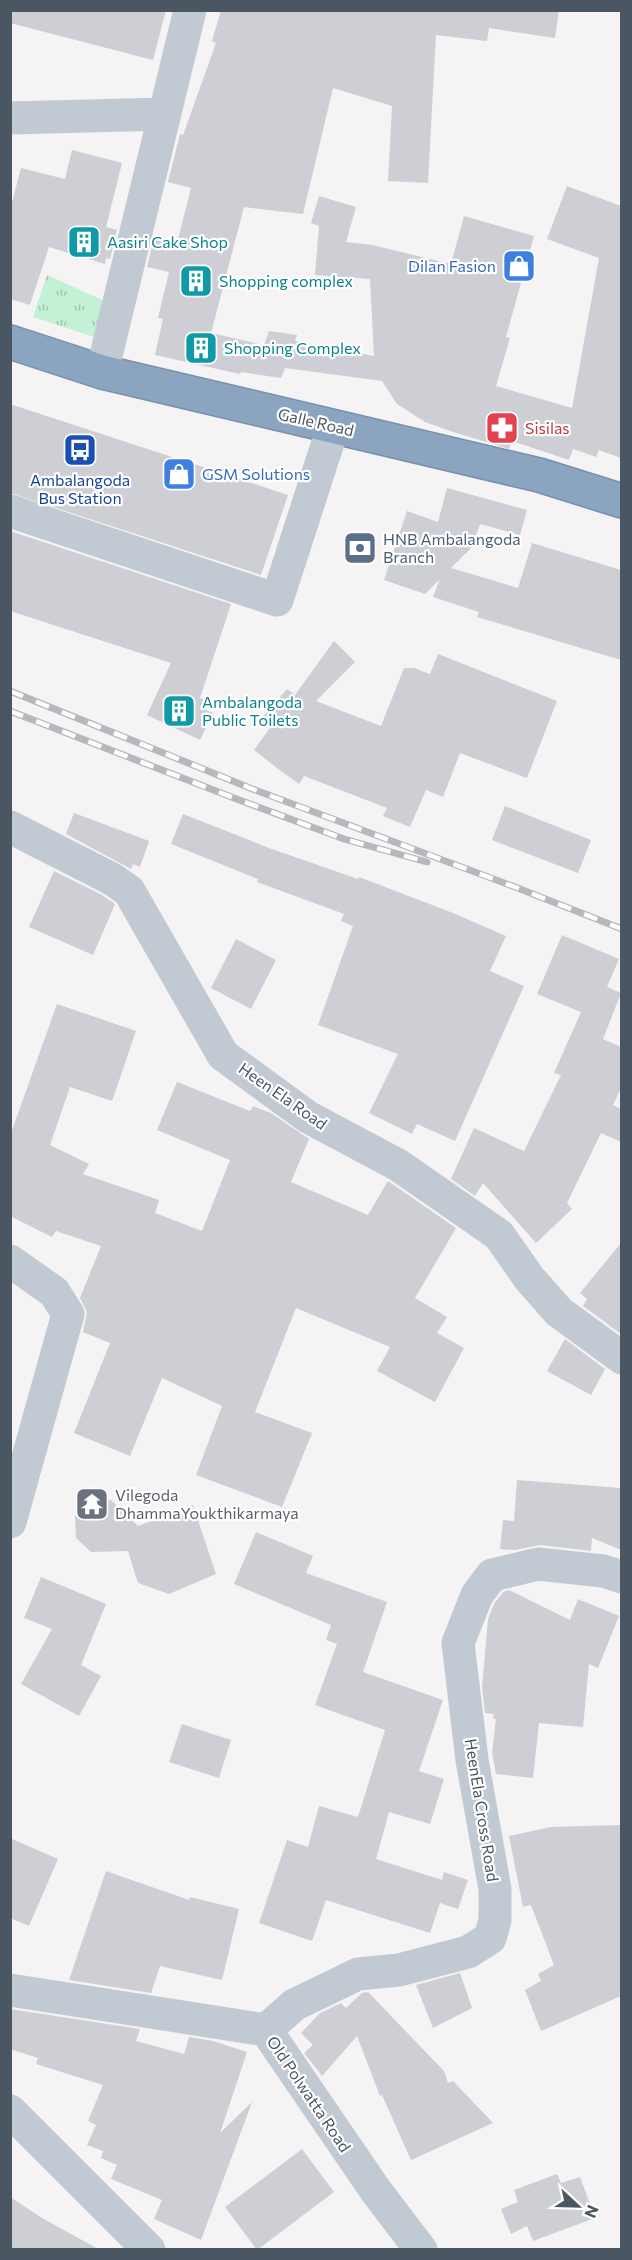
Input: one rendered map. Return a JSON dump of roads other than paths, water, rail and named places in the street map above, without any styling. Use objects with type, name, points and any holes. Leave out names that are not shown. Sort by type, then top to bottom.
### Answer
[{"type":"highway","name":"Galle Road","points":[[10,342],[102,372],[539,475],[621,501]]},
{"type":"street","points":[[102,372],[190,10]]},
{"type":"street","points":[[10,118],[164,114]]},
{"type":"street","points":[[10,511],[277,600],[333,427]]},
{"type":"street","name":"Heen Ela Road","points":[[10,826],[112,879],[129,891],[224,1055],[308,1117],[398,1165],[498,1235],[529,1278],[559,1312],[621,1358]]},
{"type":"street","points":[[10,1261],[54,1292],[68,1314],[10,1522]]},
{"type":"street","name":"HeenEla Cross Road","points":[[266,2030],[294,2005],[358,1974],[399,1970],[468,1952],[490,1938],[495,1920],[495,1889],[472,1760],[458,1642],[477,1595],[492,1575],[538,1564],[603,1571],[621,1577]]},
{"type":"street","name":"Old Polwatta Road","points":[[10,1990],[266,2030],[376,2191],[421,2250]]},
{"type":"street","points":[[10,2111],[149,2250]]},
{"type":"railway","points":[[10,691],[255,790],[622,929]]},
{"type":"railway","points":[[10,711],[344,839],[427,862]]},
{"type":"place","name":"Aasiri Cake Shop","points":[[84,242]]},
{"type":"place","name":"Dilan Fasion","points":[[519,266]]},
{"type":"place","name":"Shopping complex","points":[[196,281]]},
{"type":"place","name":"Shopping Complex","points":[[201,348]]},
{"type":"place","name":"Sisilas","points":[[502,428]]},
{"type":"place","name":"Ambalangoda Bus Station","points":[[80,450]]},
{"type":"place","name":"GSM Solutions","points":[[179,474]]},
{"type":"place","name":"HNB Ambalangoda Branch","points":[[360,548]]},
{"type":"place","name":"Ambalangoda Public Toilets","points":[[179,711]]},
{"type":"place","name":"Vilegoda DhammaYoukthikarmaya","points":[[92,1504]]}]
